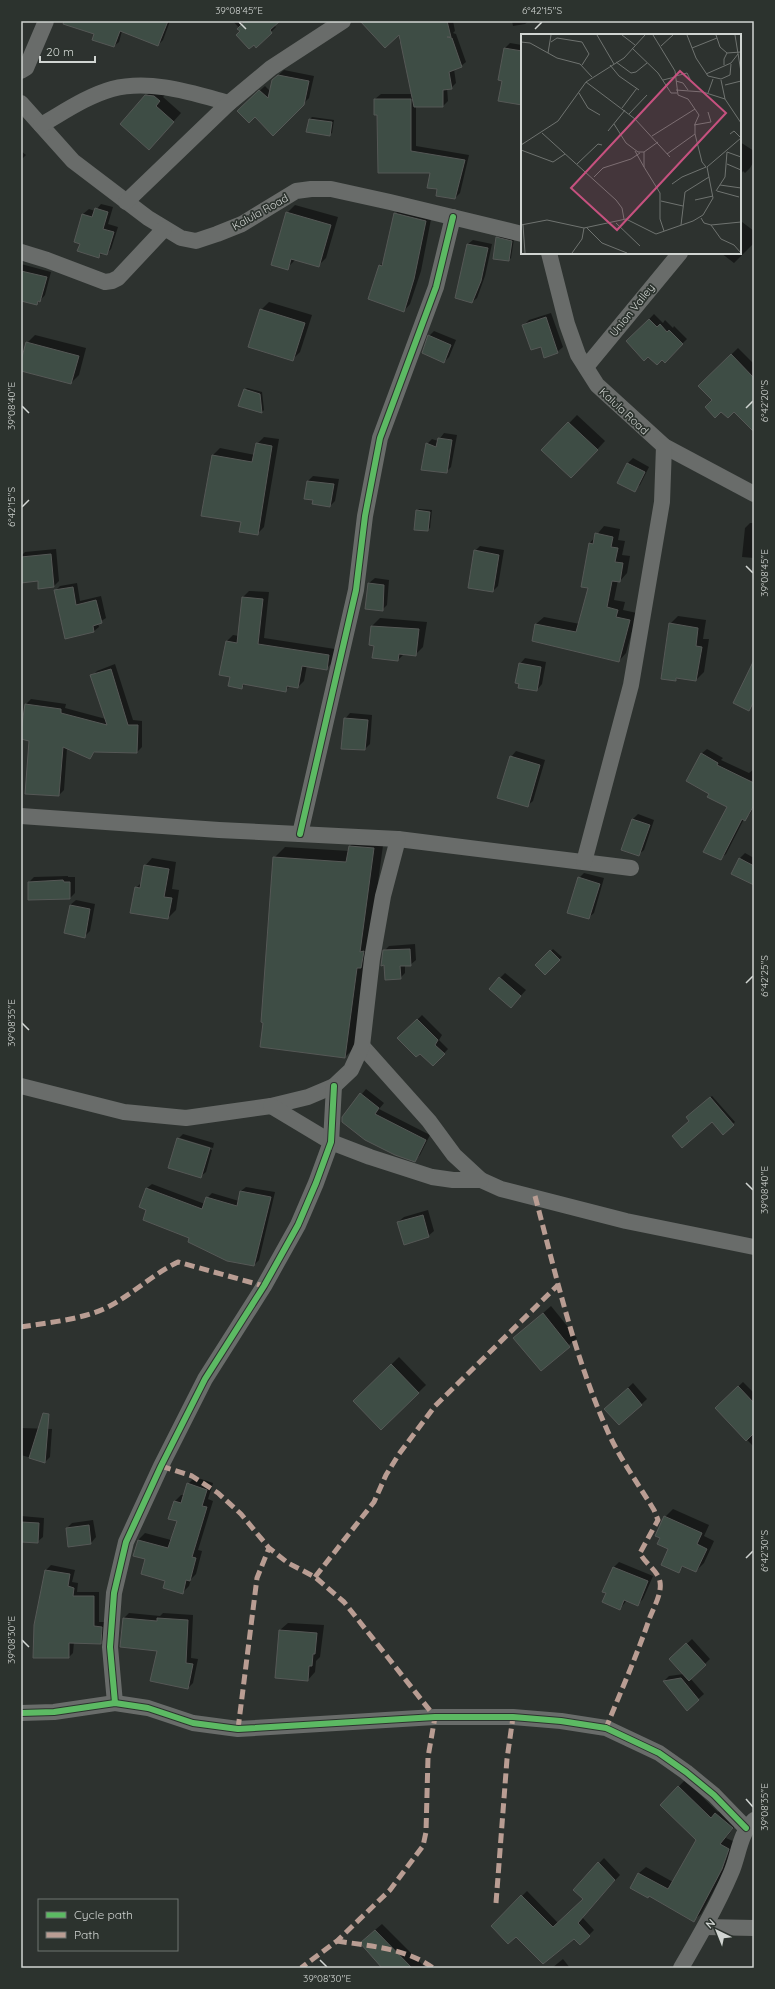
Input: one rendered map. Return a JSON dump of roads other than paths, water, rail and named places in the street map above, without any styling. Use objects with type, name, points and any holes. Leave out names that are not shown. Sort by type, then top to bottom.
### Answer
[{"type":"street","points":[[21,71],[26,68],[46,21]]},
{"type":"street","points":[[126,202],[229,103],[271,68],[343,21]]},
{"type":"street","points":[[41,125],[87,99],[111,90],[130,86],[163,87],[229,103]]},
{"type":"street","name":"Kalula Road","points":[[21,103],[73,161],[126,202],[164,229],[181,238],[196,241],[242,224],[296,191],[311,189],[331,189],[521,234]]},
{"type":"street","points":[[300,834],[356,590],[365,516],[380,438],[436,287],[453,217]]},
{"type":"street","points":[[21,252],[47,260],[105,282],[112,281],[118,278],[164,229]]},
{"type":"street","name":"Kalula Road","points":[[549,254],[567,324],[578,355],[597,385],[664,446],[754,494]]},
{"type":"street","name":"Union Valley","points":[[586,368],[679,254]]},
{"type":"street","points":[[584,862],[632,685],[662,502],[664,446]]},
{"type":"street","points":[[21,816],[398,839],[631,868]]},
{"type":"street","points":[[21,1086],[124,1112],[186,1118],[271,1106],[308,1097],[334,1086],[351,1070],[362,1046],[372,959],[383,896],[398,839]]},
{"type":"street","points":[[362,1046],[429,1121],[454,1155],[481,1180],[501,1189],[626,1221],[754,1247]]},
{"type":"street","points":[[115,1703],[110,1639],[114,1593],[126,1542],[161,1466],[205,1379],[264,1286],[298,1225],[316,1183],[331,1142],[334,1086]]},
{"type":"street","points":[[271,1106],[331,1142],[432,1177],[453,1180],[481,1180]]},
{"type":"street","points":[[21,1713],[54,1712],[115,1703],[148,1708],[193,1724],[238,1729],[472,1716],[561,1721],[606,1728],[660,1753],[750,1824],[732,1871],[705,1927],[681,1968]]},
{"type":"street","points":[[705,1927],[754,1928]]}]
